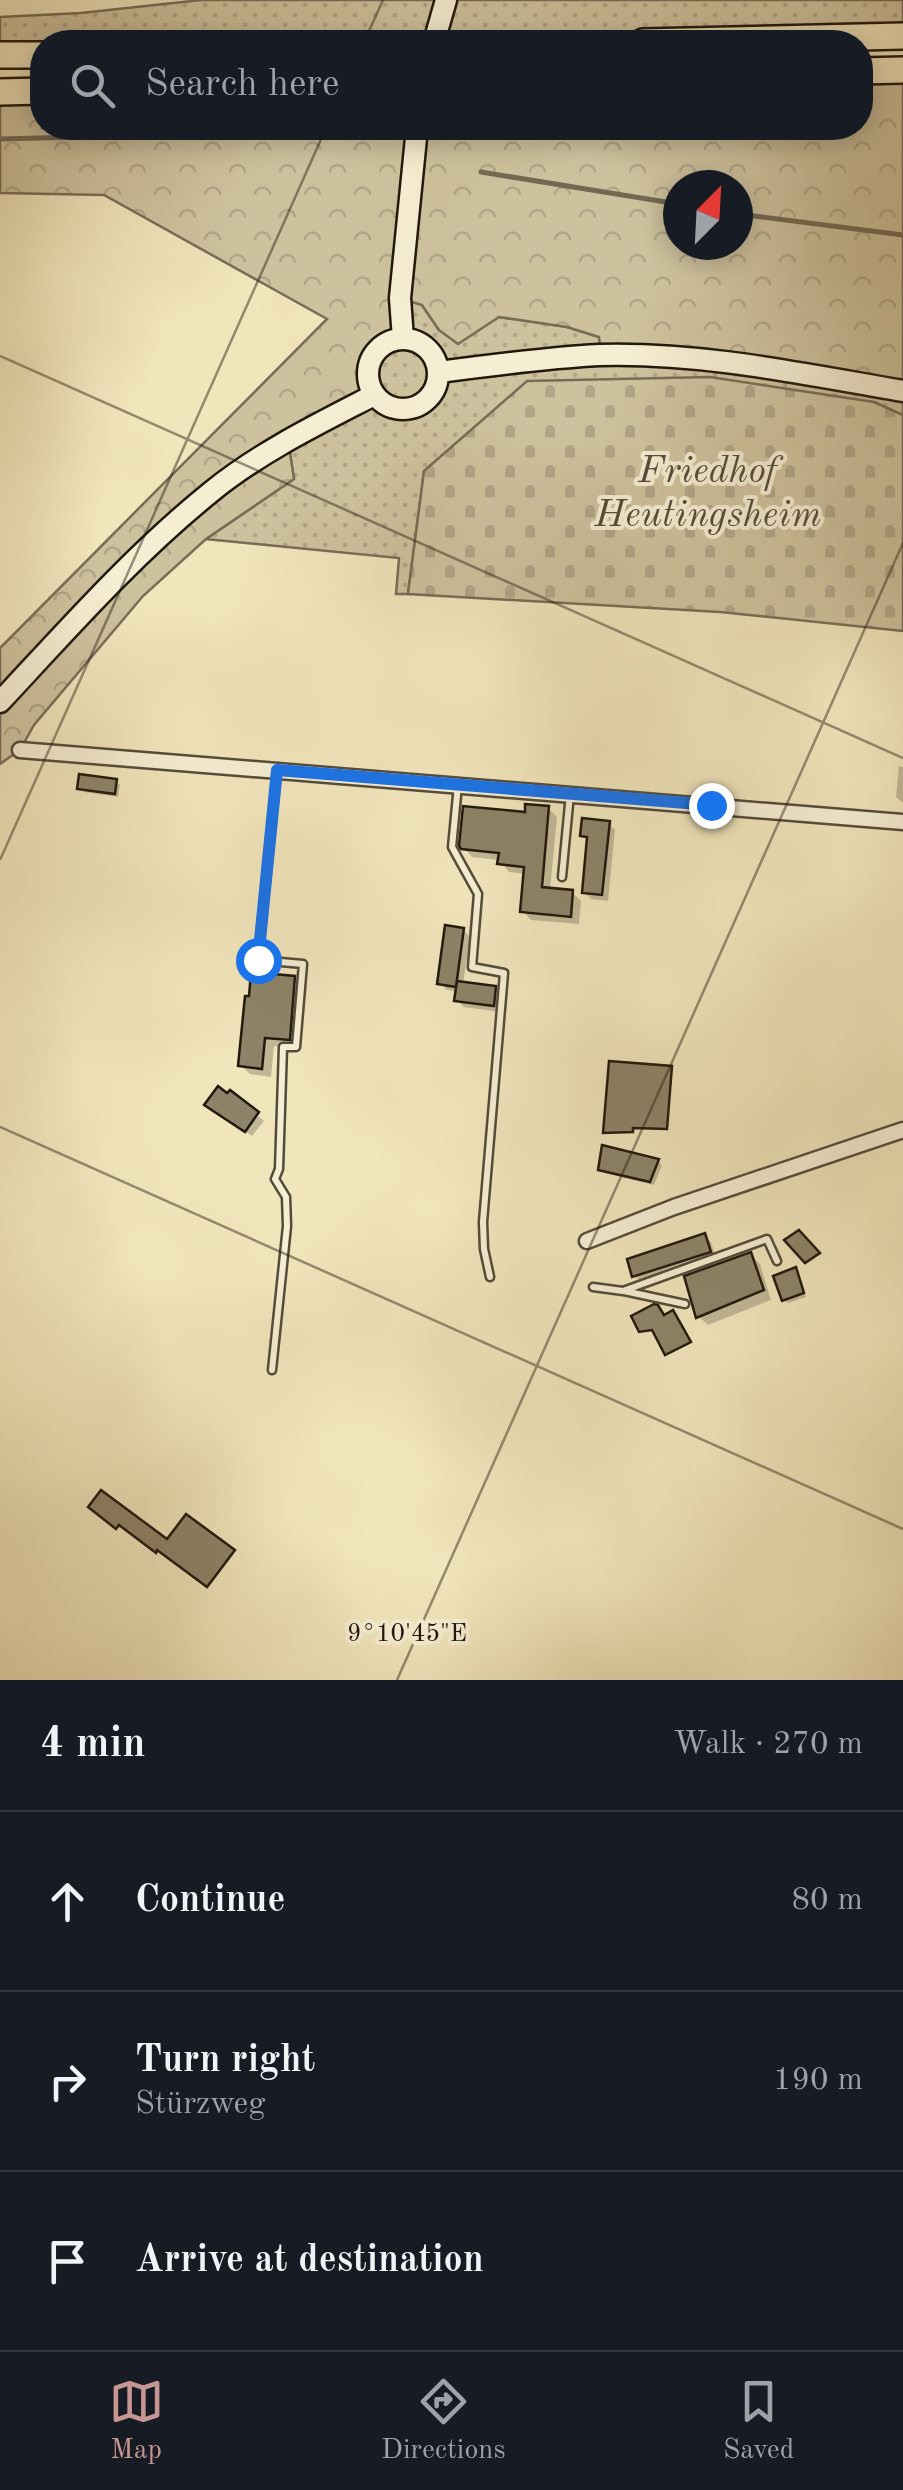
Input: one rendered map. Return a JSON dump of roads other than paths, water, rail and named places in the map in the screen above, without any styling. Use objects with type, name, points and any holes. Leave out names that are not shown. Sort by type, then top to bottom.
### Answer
[{"type":"highway","points":[[873,37],[903,36]]},
{"type":"highway","points":[[0,56],[30,55]]},
{"type":"highway","points":[[873,71],[903,70]]},
{"type":"highway","points":[[0,92],[30,91]]},
{"type":"main road","points":[[438,30],[446,1]]},
{"type":"main road","points":[[403,338],[400,298],[416,140]]},
{"type":"main road","points":[[403,338],[424,345],[438,372],[431,396],[421,405],[395,409],[374,395],[367,374],[369,363],[382,345],[403,338]]},
{"type":"main road","points":[[438,372],[601,355],[658,357],[737,365],[903,392]]},
{"type":"main road","points":[[0,702],[125,571],[209,494],[288,440],[374,395]]},
{"type":"street","points":[[20,750],[903,822]]},
{"type":"street","points":[[586,1241],[674,1207],[903,1130]]},
{"type":"lane","points":[[272,1370],[287,1226],[286,1197],[275,1180],[279,1169],[284,1047],[296,1047],[302,964],[258,960],[277,770]]},
{"type":"lane","points":[[458,784],[452,847],[478,894],[472,968],[504,973],[483,1222],[490,1278]]},
{"type":"lane","points":[[562,877],[570,792]]},
{"type":"lane","points":[[623,1291],[768,1239],[777,1261]]},
{"type":"lane","points":[[593,1288],[685,1304]]},
{"type":"waterway","points":[[0,139],[30,138]]},
{"type":"waterway","points":[[481,172],[663,202]]},
{"type":"waterway","points":[[753,216],[903,235]]},
{"type":"park label","name":"Friedhof Heutingsheim","points":[[708,494]]}]
